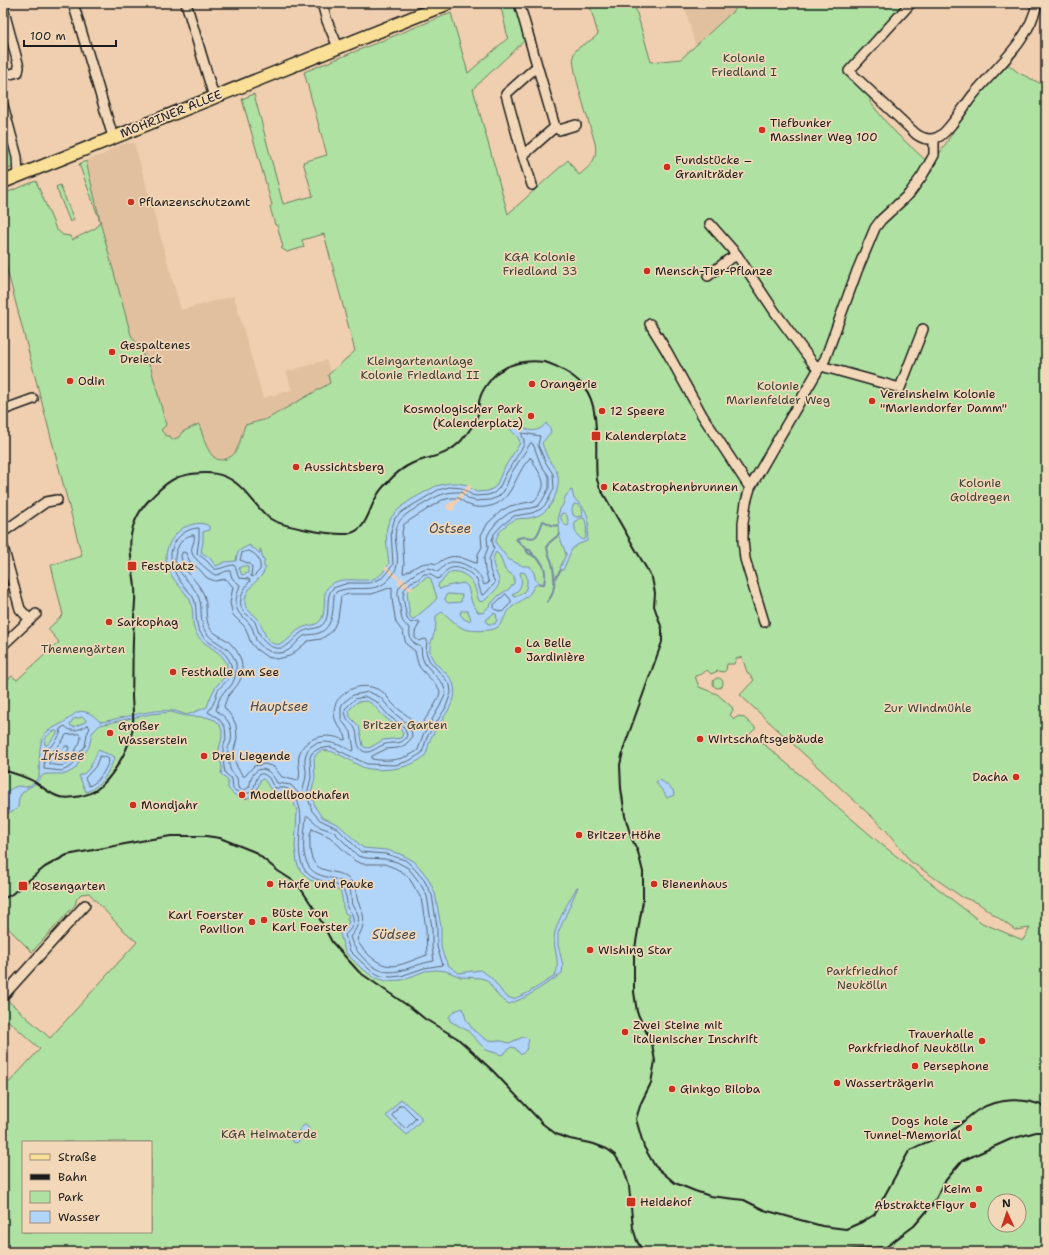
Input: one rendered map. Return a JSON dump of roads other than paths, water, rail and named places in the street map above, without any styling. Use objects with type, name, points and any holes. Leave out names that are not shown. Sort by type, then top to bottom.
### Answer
[{"type":"main road","name":"MOHRINER ALLEE","points":[[3,182],[338,47],[435,6],[450,3]]},
{"type":"street","points":[[73,3],[113,138]]},
{"type":"street","points":[[186,3],[214,97]]},
{"type":"street","points":[[322,3],[327,21],[338,47]]},
{"type":"street","points":[[519,3],[555,127],[559,130],[576,125]]},
{"type":"street","points":[[911,3],[849,71],[924,139],[934,139],[944,133],[973,95],[1013,50],[1027,30],[1033,18],[1037,3]]},
{"type":"street","points":[[3,8],[19,67],[18,72],[3,76]]},
{"type":"street","points":[[532,185],[506,94],[534,69],[538,68]]},
{"type":"street","points":[[3,105],[16,157],[18,176]]},
{"type":"street","points":[[522,153],[528,152],[555,127]]},
{"type":"street","points":[[764,622],[746,559],[743,541],[743,522],[750,488],[819,368],[831,344],[857,271],[875,228],[881,220],[909,194],[922,176],[934,155],[934,139]]},
{"type":"street","points":[[710,224],[737,255],[775,312],[819,368],[900,388],[923,329]]},
{"type":"street","points":[[708,276],[728,260],[737,255]]},
{"type":"street","points":[[650,324],[702,415],[750,488]]},
{"type":"street","points":[[3,410],[33,399]]},
{"type":"street","points":[[3,532],[46,502],[57,500]]},
{"type":"street","points":[[3,547],[20,610],[33,617],[3,645]]},
{"type":"street","points":[[3,996],[85,905]]},
{"type":"water","points":[[519,420],[524,428],[528,430],[539,429],[546,423],[551,432],[542,443],[558,476],[557,489],[553,501],[544,512],[539,515],[517,519],[510,523],[503,528],[496,539],[496,543],[508,559],[523,566],[530,566],[536,581],[540,583],[534,586],[528,596],[512,607],[500,625],[495,629],[481,631],[467,630],[458,625],[442,612],[436,616],[435,629],[430,649],[431,657],[451,679],[455,695],[449,709],[431,738],[424,757],[409,765],[394,769],[379,770],[359,766],[331,751],[324,751],[318,753],[314,758],[315,778],[311,794],[316,809],[322,817],[339,825],[363,848],[387,850],[400,854],[414,861],[428,878],[435,893],[441,927],[441,947],[449,966],[459,973],[480,970],[491,977],[505,996],[513,999],[526,994],[555,976],[557,970],[557,959],[554,943],[555,932],[564,910],[578,887],[558,933],[558,945],[563,965],[562,973],[557,977],[526,997],[509,1004],[499,997],[487,980],[481,978],[461,977],[446,971],[436,970],[425,971],[402,980],[386,981],[375,978],[361,968],[345,951],[339,931],[344,930],[347,927],[345,926],[349,921],[347,920],[349,917],[344,909],[340,891],[310,880],[300,870],[297,863],[295,847],[297,811],[294,803],[287,793],[272,791],[263,779],[260,780],[258,787],[252,796],[243,798],[238,797],[233,793],[228,788],[228,781],[221,774],[222,768],[219,749],[222,731],[220,725],[215,720],[206,717],[186,716],[171,712],[150,714],[100,725],[92,733],[89,747],[75,769],[66,774],[43,775],[35,784],[22,793],[19,798],[18,807],[14,811],[9,813],[3,810],[3,793],[17,786],[27,787],[39,777],[39,759],[44,734],[78,712],[83,711],[88,713],[101,722],[166,710],[187,715],[207,707],[216,687],[227,673],[227,665],[222,656],[204,643],[197,635],[194,627],[190,600],[168,569],[166,553],[172,539],[180,530],[193,524],[206,524],[209,526],[209,530],[203,532],[201,552],[210,558],[216,566],[225,562],[236,561],[238,552],[250,545],[250,547],[255,549],[260,554],[260,549],[261,550],[263,560],[265,560],[264,567],[266,568],[248,591],[245,598],[245,606],[258,619],[269,641],[277,644],[283,643],[299,629],[316,624],[320,621],[324,610],[325,593],[329,586],[341,580],[373,579],[382,573],[389,564],[386,541],[387,527],[395,513],[407,502],[436,486],[449,483],[467,485],[476,492],[488,491],[496,486],[503,470],[520,443],[518,438],[512,432],[508,421]],"holes":[[[496,552],[500,556],[505,570],[514,576],[514,583],[509,589],[499,595],[483,613],[478,612],[472,603],[468,587],[464,583],[447,586],[440,589],[438,587],[439,583],[449,573],[461,573],[469,578],[475,588],[479,601],[483,602],[495,590],[499,583],[493,562]],[[242,566],[248,567],[248,573],[242,575],[239,568]],[[520,573],[525,573],[527,580],[526,589],[522,594],[514,597],[512,595],[521,586]],[[426,577],[430,578],[437,598],[414,619],[412,619],[410,617],[407,592]],[[446,595],[462,595],[461,602],[448,603],[445,600]],[[461,611],[468,611],[471,619],[469,621],[464,619],[460,614]],[[494,613],[496,614],[497,620],[495,624],[488,624],[486,620]],[[367,701],[398,727],[403,734],[401,738],[383,740],[371,747],[366,748],[363,746],[359,726],[350,717],[349,710],[357,702]],[[83,717],[86,720],[85,722],[74,727],[70,725],[73,719]],[[54,731],[57,731],[57,734],[47,745],[45,745],[45,740],[48,735]]]},
{"type":"water","points":[[572,490],[574,499],[580,503],[586,512],[588,517],[588,528],[587,541],[572,549],[563,570],[561,570],[560,568],[566,554],[560,538],[558,516],[565,497]],"holes":[[[574,504],[579,505],[582,508],[583,516],[576,517],[573,515],[572,509]],[[563,513],[566,515],[569,525],[567,526],[563,523],[561,514]],[[581,518],[584,518],[586,523],[585,539],[583,540],[577,534],[575,530],[575,522]]]},
{"type":"water","points":[[98,750],[115,757],[101,782],[86,792],[79,776],[89,768]]},
{"type":"water","points":[[658,780],[662,781],[673,790],[674,795],[667,798],[656,782]]},
{"type":"water","points":[[463,1008],[466,1019],[473,1030],[487,1040],[509,1043],[526,1037],[529,1040],[526,1050],[521,1055],[515,1048],[511,1047],[502,1055],[486,1050],[468,1031],[450,1021],[449,1017],[454,1011]]},
{"type":"water","points":[[401,1099],[421,1117],[421,1120],[407,1135],[386,1116]]},
{"type":"water","points":[[304,1125],[309,1128],[309,1131],[295,1143],[292,1141],[292,1138]]},
{"type":"waterway","points":[[540,584],[544,584],[545,578],[543,565],[537,558],[528,553],[516,539],[522,537],[535,537],[540,530],[543,521],[552,525],[558,525]]},
{"type":"waterway","points":[[547,602],[554,589],[553,568],[547,546],[560,534]]},
{"type":"waterway","points":[[526,549],[530,550],[533,554]]},
{"type":"waterway","points":[[554,580],[561,570]]},
{"type":"railway","points":[[3,770],[30,779],[56,796],[69,798],[84,795],[96,790],[108,779],[118,764],[130,739],[133,723],[132,695],[135,592],[130,541],[131,535],[136,520],[147,502],[166,484],[178,477],[191,474],[209,473],[220,475],[231,479],[236,483],[269,518],[275,521],[319,532],[340,534],[354,532],[363,524],[380,491],[391,479],[413,463],[444,453],[461,441],[477,418],[479,400],[483,391],[498,372],[508,366],[520,363],[532,361],[544,362],[559,368],[577,379],[590,396],[595,419],[597,480],[600,488],[652,578],[655,593],[654,606],[662,629],[662,642],[624,747],[620,765],[621,788],[625,816],[631,837],[638,852],[643,872],[643,901],[634,954],[634,992],[637,1012],[652,1044],[655,1061],[651,1083],[641,1103],[636,1119],[644,1147],[655,1166],[675,1183],[710,1196],[744,1200],[764,1210],[822,1226],[846,1229],[874,1215],[909,1151],[948,1133],[978,1110],[994,1103],[1021,1100],[1046,1107]]},
{"type":"railway","points":[[3,899],[12,894],[45,867],[67,855],[146,840],[171,836],[206,836],[220,838],[255,852],[278,871],[292,880],[301,889],[315,910],[332,942],[359,972],[425,1019],[457,1038],[493,1071],[543,1124],[556,1134],[570,1139],[594,1144],[607,1149],[615,1155],[624,1169],[629,1186],[633,1228],[637,1241],[643,1252]]},
{"type":"railway","points":[[819,1252],[886,1247],[914,1226],[933,1204],[946,1180],[962,1161],[1011,1139],[1036,1132],[1046,1132]]},
{"type":"place","name":"Tiefbunker Massiner Weg 100","points":[[762,130]]},
{"type":"place","name":"Fundstücke – Graniträder","points":[[667,167]]},
{"type":"place","name":"Pflanzenschutzamt","points":[[131,202]]},
{"type":"place","name":"Mensch-Tier-Pflanze","points":[[647,271]]},
{"type":"place","name":"Gespaltenes Dreieck","points":[[112,352]]},
{"type":"place","name":"Odin","points":[[70,381]]},
{"type":"place","name":"Orangerie","points":[[532,384]]},
{"type":"place","name":"Vereinsheim Kolonie \"Mariendorfer Damm\"","points":[[872,401]]},
{"type":"place","name":"12 Speere","points":[[602,411]]},
{"type":"place","name":"Kosmologischer Park (Kalenderplatz)","points":[[531,416]]},
{"type":"place","name":"Kalenderplatz","points":[[596,436]]},
{"type":"place","name":"Aussichtsberg","points":[[296,467]]},
{"type":"place","name":"Katastrophenbrunnen","points":[[604,487]]},
{"type":"place","name":"Festplatz","points":[[132,566]]},
{"type":"place","name":"Sarkophag","points":[[109,622]]},
{"type":"place","name":"La Belle Jardinière","points":[[518,650]]},
{"type":"place","name":"Festhalle am See","points":[[173,672]]},
{"type":"place","name":"Großer Wasserstein","points":[[110,733]]},
{"type":"place","name":"Wirtschaftsgebäude","points":[[700,739]]},
{"type":"place","name":"Drei Liegende","points":[[204,756]]},
{"type":"place","name":"Dacha","points":[[1016,777]]},
{"type":"place","name":"Modellboothafen","points":[[242,795]]},
{"type":"place","name":"Mondjahr","points":[[133,805]]},
{"type":"place","name":"Britzer Höhe","points":[[579,835]]},
{"type":"place","name":"Harfe und Pauke","points":[[270,884]]},
{"type":"place","name":"Bienenhaus","points":[[654,884]]},
{"type":"place","name":"Rosengarten","points":[[23,886]]},
{"type":"place","name":"Büste von Karl Foerster","points":[[264,920]]},
{"type":"place","name":"Karl Foerster Pavilion","points":[[252,922]]},
{"type":"place","name":"Wishing Star","points":[[590,950]]},
{"type":"place","name":"Zwei Steine mit italienischer Inschrift","points":[[625,1032]]},
{"type":"place","name":"Trauerhalle Parkfriedhof Neukölln","points":[[982,1041]]},
{"type":"place","name":"Persephone","points":[[915,1066]]},
{"type":"place","name":"Wasserträgerin","points":[[837,1083]]},
{"type":"place","name":"Ginkgo Biloba","points":[[672,1089]]},
{"type":"place","name":"Dogs hole – Tunnel-Memorial","points":[[969,1128]]},
{"type":"place","name":"Keim","points":[[979,1189]]},
{"type":"place","name":"Heidehof","points":[[631,1202]]},
{"type":"place","name":"Abstrakte Figur","points":[[973,1205]]},
{"type":"park label","name":"Kolonie Friedland I","points":[[744,65]]},
{"type":"park label","name":"KGA Kolonie Friedland 33","points":[[540,264]]},
{"type":"park label","name":"Kleingartenanlage Kolonie Friedland II","points":[[420,368]]},
{"type":"park label","name":"Kolonie Marienfelder Weg","points":[[778,393]]},
{"type":"park label","name":"Kolonie Goldregen","points":[[980,490]]},
{"type":"park label","name":"Themengärten","points":[[83,649]]},
{"type":"park label","name":"Zur Windmühle","points":[[928,708]]},
{"type":"park label","name":"Britzer Garten","points":[[405,725]]},
{"type":"park label","name":"Parkfriedhof Neukölln","points":[[862,978]]},
{"type":"park label","name":"KGA Heimaterde","points":[[269,1134]]},
{"type":"water label","name":"Ostsee","points":[[450,528]]},
{"type":"water label","name":"Hauptsee","points":[[279,706]]},
{"type":"water label","name":"Irissee","points":[[63,755]]},
{"type":"water label","name":"Südsee","points":[[394,934]]}]
